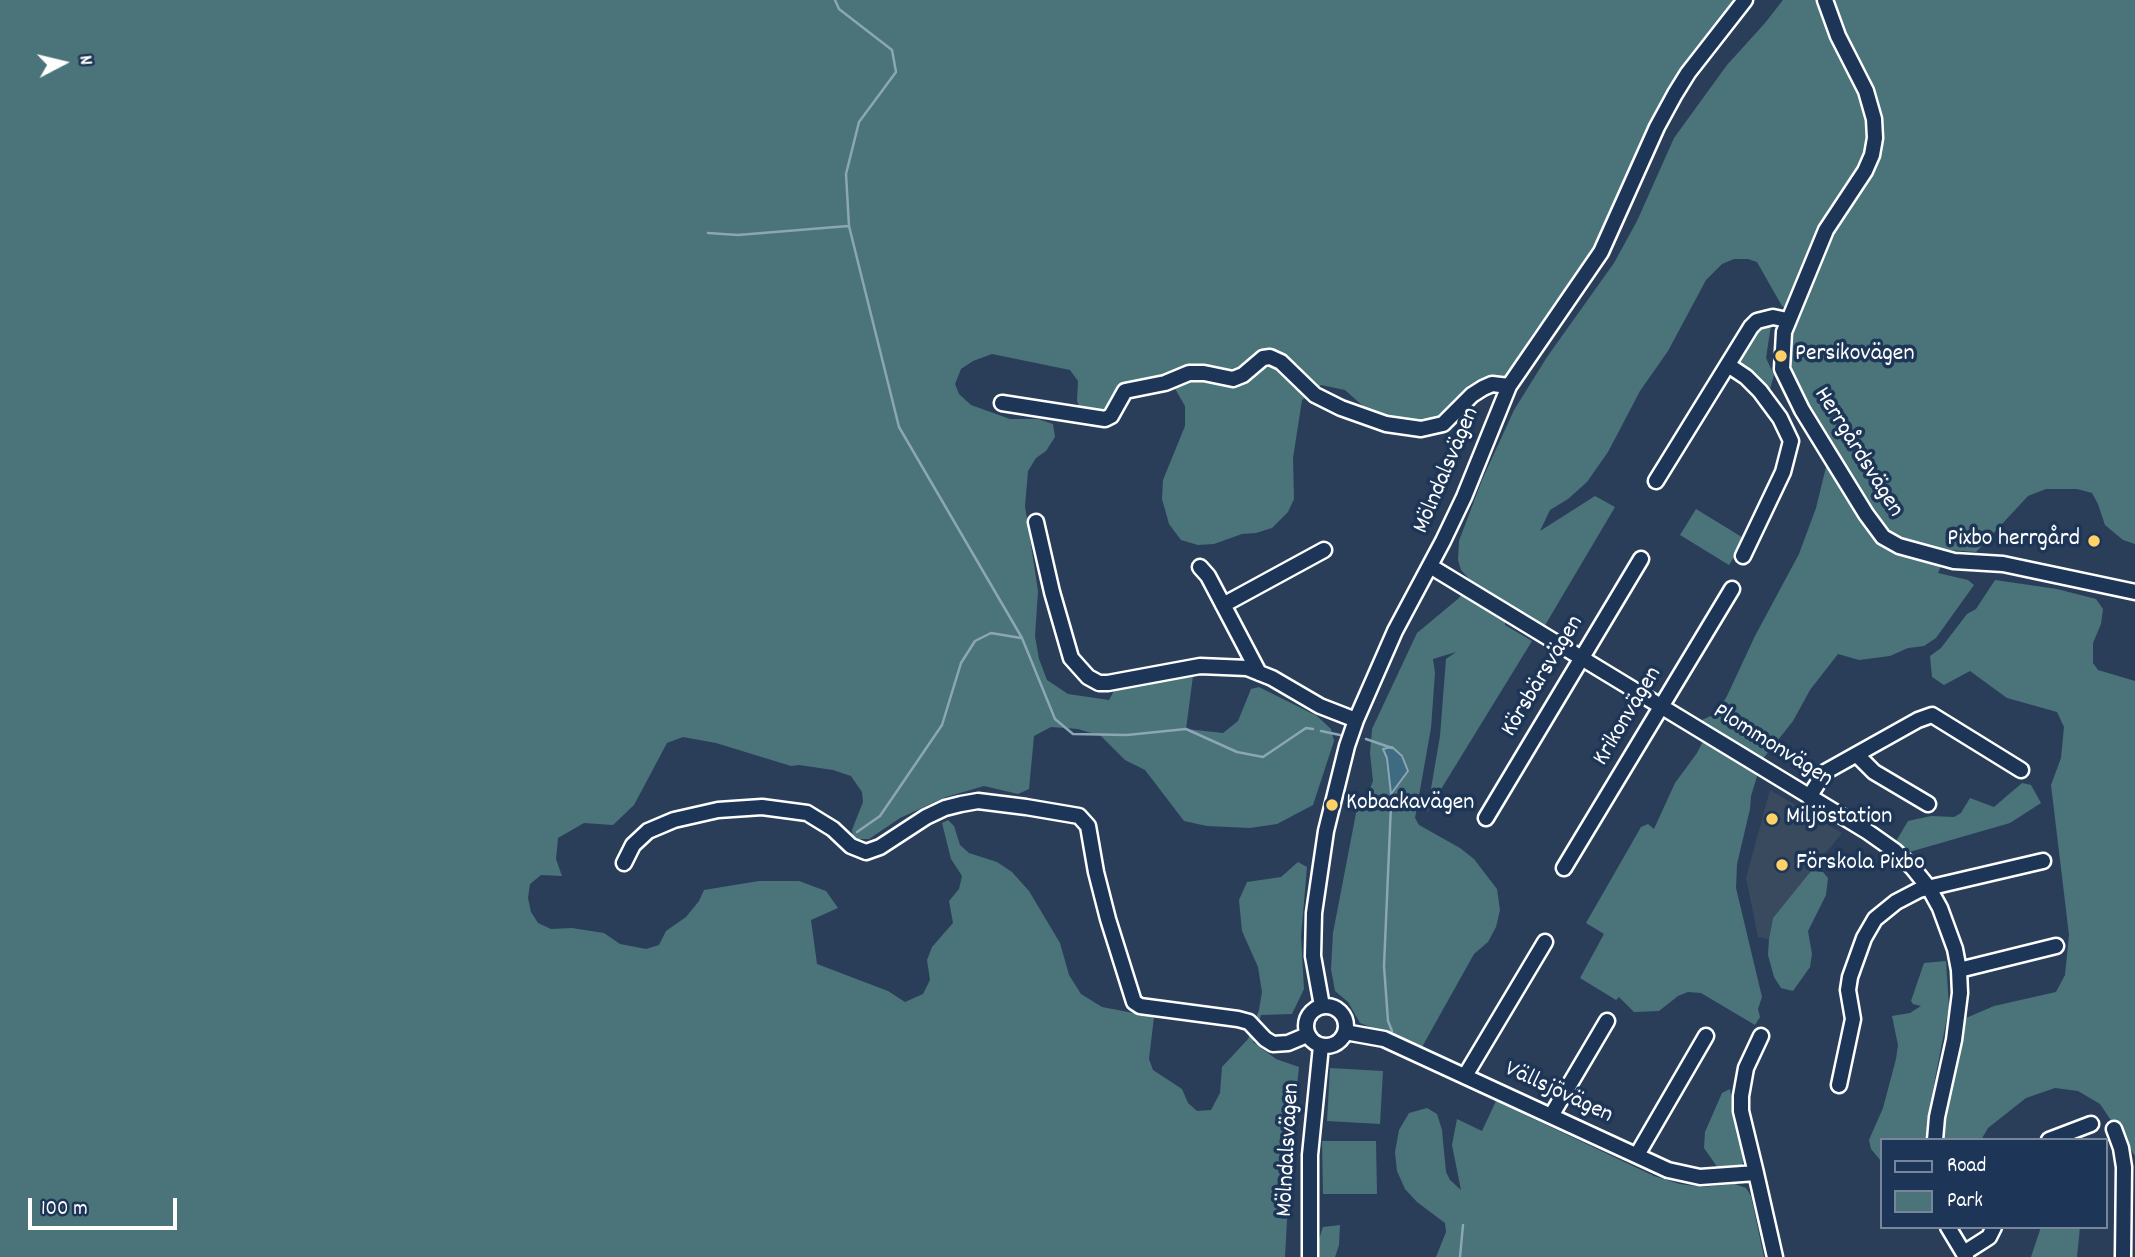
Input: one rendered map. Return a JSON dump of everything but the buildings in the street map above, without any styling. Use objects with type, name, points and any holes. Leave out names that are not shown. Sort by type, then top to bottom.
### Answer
[{"type":"street","name":"Mölndalsvägen","points":[[1322,1006],[1314,965],[1314,913],[1324,839],[1356,720],[1395,631],[1464,497],[1510,386],[1601,252],[1657,127],[1675,94],[1688,73],[1745,0]]},
{"type":"street","name":"Herrgårdsvägen","points":[[1825,0],[1838,36],[1866,91],[1874,119],[1875,138],[1865,172],[1826,230],[1787,320],[1781,356],[1782,369],[1802,410],[1883,537],[1899,546],[1940,558],[1967,563],[2003,564],[2135,592]]},
{"type":"street","points":[[1656,481],[1744,337],[1757,321],[1773,317],[1787,320]]},
{"type":"street","points":[[1002,403],[1105,419],[1111,416],[1125,391],[1165,383],[1189,373],[1233,379],[1263,358],[1270,357],[1281,362],[1315,395],[1341,408],[1386,424],[1421,429],[1443,424],[1472,395],[1483,388],[1492,384],[1510,386]]},
{"type":"street","points":[[1728,365],[1760,391],[1780,418],[1791,441],[1783,472],[1743,556]]},
{"type":"street","points":[[1036,522],[1071,658],[1088,677],[1099,682],[1120,682],[1200,666],[1223,665],[1259,673],[1320,706],[1356,720]]},
{"type":"street","points":[[1223,605],[1324,550]]},
{"type":"street","name":"Körsbärsvägen","points":[[1486,818],[1641,559]]},
{"type":"street","name":"Plommonvägen","points":[[1430,566],[1809,797],[1895,851],[1912,867],[1928,888],[1950,932],[1959,970],[1960,993],[1954,1040],[1937,1117],[1935,1138]]},
{"type":"street","points":[[1200,567],[1208,576],[1259,673]]},
{"type":"street","name":"Krikonvägen","points":[[1564,868],[1732,589]]},
{"type":"street","points":[[1809,797],[1825,772],[1918,720],[1932,715],[2021,770]]},
{"type":"street","points":[[1857,755],[1874,772],[1928,804]]},
{"type":"street","points":[[624,863],[633,845],[648,831],[683,818],[718,810],[762,807],[807,813],[833,829],[851,846],[866,852],[880,847],[926,817],[961,804],[1002,804],[1079,816],[1088,826],[1108,919],[1134,1002],[1140,1006],[1248,1022],[1273,1044],[1292,1042],[1307,1035]]},
{"type":"street","points":[[1839,1085],[1853,1020],[1848,990],[1850,977],[1864,938],[1875,919],[1896,902],[1928,888],[2043,861]]},
{"type":"street","points":[[1465,1076],[1545,942]]},
{"type":"street","points":[[1959,970],[2056,946]]},
{"type":"street","points":[[1322,1006],[1331,1007],[1341,1013],[1346,1023],[1345,1032],[1334,1045],[1321,1046],[1307,1035],[1308,1017],[1322,1006]]},
{"type":"street","points":[[1551,1116],[1607,1021]]},
{"type":"street","name":"Vällsjövägen","points":[[1345,1032],[1384,1039],[1668,1170],[1692,1176],[1756,1173]]},
{"type":"street","points":[[1761,1035],[1746,1068],[1741,1111],[1775,1257]]},
{"type":"street","points":[[1637,1155],[1706,1036]]},
{"type":"street","name":"Mölndalsvägen","points":[[1310,1257],[1310,1154],[1321,1046]]},
{"type":"street","points":[[2054,1138],[2091,1124]]},
{"type":"street","points":[[2114,1129],[2124,1167],[2123,1257]]},
{"type":"street","points":[[1949,1229],[1965,1255],[1989,1237],[1993,1229]]},
{"type":"shaded area","points":[[1392,747],[1402,756],[1408,771],[1391,794],[1387,758],[1383,749]]},
{"type":"shaded area","name":"Förskola Pixbo","points":[[1770,790],[1842,833],[1773,918],[1769,939],[1758,937],[1746,878]]},
{"type":"green space","points":[[0,0],[1735,0],[1662,102],[1606,229],[1581,269],[1532,335],[1505,380],[1431,424],[1373,415],[1345,390],[1321,385],[1302,400],[1293,458],[1294,499],[1288,512],[1272,528],[1242,534],[1214,544],[1198,545],[1181,540],[1169,524],[1162,499],[1163,480],[1185,426],[1185,406],[1170,380],[1145,386],[1100,418],[1080,409],[1077,401],[1078,381],[1070,370],[992,354],[961,369],[955,384],[959,394],[971,405],[1010,419],[1038,419],[1053,424],[1055,437],[1028,471],[1025,506],[1038,591],[1035,636],[1039,659],[1047,680],[1068,694],[1109,700],[1115,689],[1185,675],[1193,676],[1186,729],[1223,733],[1238,721],[1251,689],[1259,687],[1317,716],[1331,729],[1334,741],[1313,805],[1277,824],[1250,828],[1207,826],[1184,821],[1145,770],[1125,760],[1101,736],[1078,729],[1051,727],[1034,736],[1029,789],[1018,794],[984,786],[946,797],[900,818],[869,839],[858,839],[853,837],[852,830],[863,802],[862,792],[851,776],[833,770],[791,766],[716,743],[683,737],[667,743],[634,805],[613,825],[584,823],[558,838],[556,859],[562,876],[541,875],[530,884],[528,898],[531,912],[538,923],[551,929],[572,928],[604,933],[620,944],[646,949],[659,945],[666,931],[686,917],[704,890],[759,881],[799,881],[826,891],[838,908],[811,920],[817,964],[888,991],[905,1002],[923,994],[930,980],[927,960],[932,947],[953,923],[949,901],[959,889],[962,876],[951,859],[942,823],[948,820],[954,826],[960,845],[969,853],[997,862],[1012,872],[1029,891],[1060,943],[1069,975],[1081,994],[1102,1007],[1154,1017],[1149,1059],[1153,1070],[1182,1089],[1188,1103],[1197,1111],[1211,1110],[1220,1093],[1222,1067],[1248,1039],[1259,1010],[1262,992],[1258,967],[1242,931],[1239,900],[1247,882],[1281,877],[1298,862],[1307,867],[1301,936],[1304,989],[1292,1014],[1261,1015],[1253,1042],[1276,1059],[1299,1067],[1292,1129],[1285,1257],[0,1257]]},
{"type":"green space","points":[[1783,0],[2135,0],[2135,544],[2123,540],[2105,525],[2092,493],[2077,489],[2046,489],[2028,496],[1976,552],[1948,550],[1938,573],[1968,580],[1974,585],[1936,638],[1924,646],[1908,648],[1890,656],[1859,660],[1838,654],[1810,690],[1793,721],[1762,760],[1751,796],[1737,864],[1736,888],[1762,997],[1758,1009],[1760,1017],[1755,1025],[1701,993],[1688,992],[1678,996],[1659,1011],[1634,1012],[1619,997],[1616,1000],[1580,978],[1604,934],[1586,923],[1641,827],[1648,824],[1654,829],[1675,783],[1697,753],[1708,732],[1702,720],[1717,713],[1727,696],[1755,636],[1799,554],[1816,508],[1826,467],[1836,453],[1803,403],[1793,378],[1790,353],[1797,314],[1782,306],[1757,262],[1734,259],[1722,264],[1706,280],[1668,351],[1640,391],[1608,452],[1587,482],[1550,510],[1540,531],[1595,496],[1615,507],[1544,627],[1505,602],[1505,625],[1532,641],[1427,812],[1440,736],[1446,659],[1456,652],[1433,659],[1435,673],[1431,728],[1415,818],[1419,825],[1474,859],[1497,889],[1500,910],[1496,927],[1488,942],[1474,954],[1422,1047],[1360,1023],[1348,1002],[1335,991],[1331,969],[1333,933],[1357,808],[1368,794],[1373,781],[1370,753],[1372,729],[1417,633],[1459,598],[1471,581],[1461,570],[1458,560],[1459,541],[1482,480],[1514,410],[1547,357],[1614,263],[1637,221],[1674,138],[1727,65]]},
{"type":"green space","points":[[1771,325],[1766,358],[1774,375],[1768,396],[1737,364],[1752,334]]},
{"type":"green space","points":[[1696,509],[1745,539],[1729,565],[1680,535]]},
{"type":"green space","points":[[1995,580],[2057,589],[2096,599],[2103,609],[2101,624],[2093,643],[2093,663],[2098,670],[2135,681],[2135,1156],[2100,1104],[2078,1091],[2055,1088],[2026,1098],[1988,1128],[1982,1138],[1942,1138],[1946,1104],[1966,1018],[1994,1006],[2056,992],[2065,975],[2069,935],[2051,785],[2061,758],[2064,727],[2057,712],[2007,698],[1970,671],[1944,685],[1932,677],[1930,656],[1941,648],[1967,614],[1976,609]]},
{"type":"green space","points":[[2022,783],[2031,785],[2041,803],[2010,823],[1906,853],[1895,843],[1908,821],[1931,816],[1954,817],[1961,813],[1970,798],[1994,807]]},
{"type":"green space","points":[[1811,871],[1823,872],[1828,878],[1826,895],[1808,931],[1812,954],[1810,967],[1793,991],[1781,988],[1774,977],[1768,955],[1769,939],[1773,918]]},
{"type":"green space","points":[[1946,961],[1949,1007],[1926,1138],[1880,1138],[1880,1160],[1871,1149],[1869,1140],[1883,1108],[1896,1059],[1898,1045],[1892,1016],[1910,1013],[1921,1006],[1911,1001],[1924,963]]},
{"type":"green space","points":[[1330,1068],[1383,1071],[1380,1124],[1327,1121]]},
{"type":"green space","points":[[1730,1089],[1743,1159],[1742,1168],[1720,1171],[1704,1148],[1705,1132],[1722,1093]]},
{"type":"green space","points":[[1496,1101],[1654,1176],[1702,1187],[1735,1184],[1746,1188],[1751,1196],[1764,1257],[1436,1257],[1446,1232],[1445,1223],[1417,1202],[1405,1189],[1397,1171],[1395,1152],[1399,1130],[1409,1113],[1427,1108],[1437,1114],[1442,1130],[1446,1172],[1461,1190],[1452,1145],[1457,1119],[1482,1131]]},
{"type":"green space","points":[[1322,1141],[1376,1141],[1377,1194],[1323,1194]]},
{"type":"green space","points":[[1340,1225],[1335,1257],[1313,1257],[1323,1227]]},
{"type":"green space","points":[[2040,1229],[2080,1229],[2077,1257],[2031,1257]]},
{"type":"waterway","points":[[835,0],[839,9],[892,50],[896,72],[859,122],[846,174],[849,226],[899,427],[1022,638],[1055,719],[1073,734],[1127,735],[1186,729],[1237,752],[1263,757],[1306,728],[1313,729]]},
{"type":"waterway","points":[[708,233],[738,235],[848,226]]},
{"type":"waterway","points":[[857,832],[880,816],[942,725],[961,663],[975,641],[991,633],[1021,638]]},
{"type":"waterway","points":[[1321,731],[1340,735]]},
{"type":"waterway","points":[[1366,739],[1392,748]]},
{"type":"waterway","points":[[1391,805],[1384,966],[1388,1021],[1392,1031]]},
{"type":"waterway","points":[[1460,1257],[1463,1225]]},
{"type":"place","name":"Persikovägen","points":[[1781,356]]},
{"type":"place","name":"Pixbo herrgård","points":[[2094,541]]},
{"type":"place","name":"Kobackavägen","points":[[1332,805]]},
{"type":"place","name":"Miljöstation","points":[[1772,819]]},
{"type":"place","name":"Förskola Pixbo","points":[[1782,865]]}]
